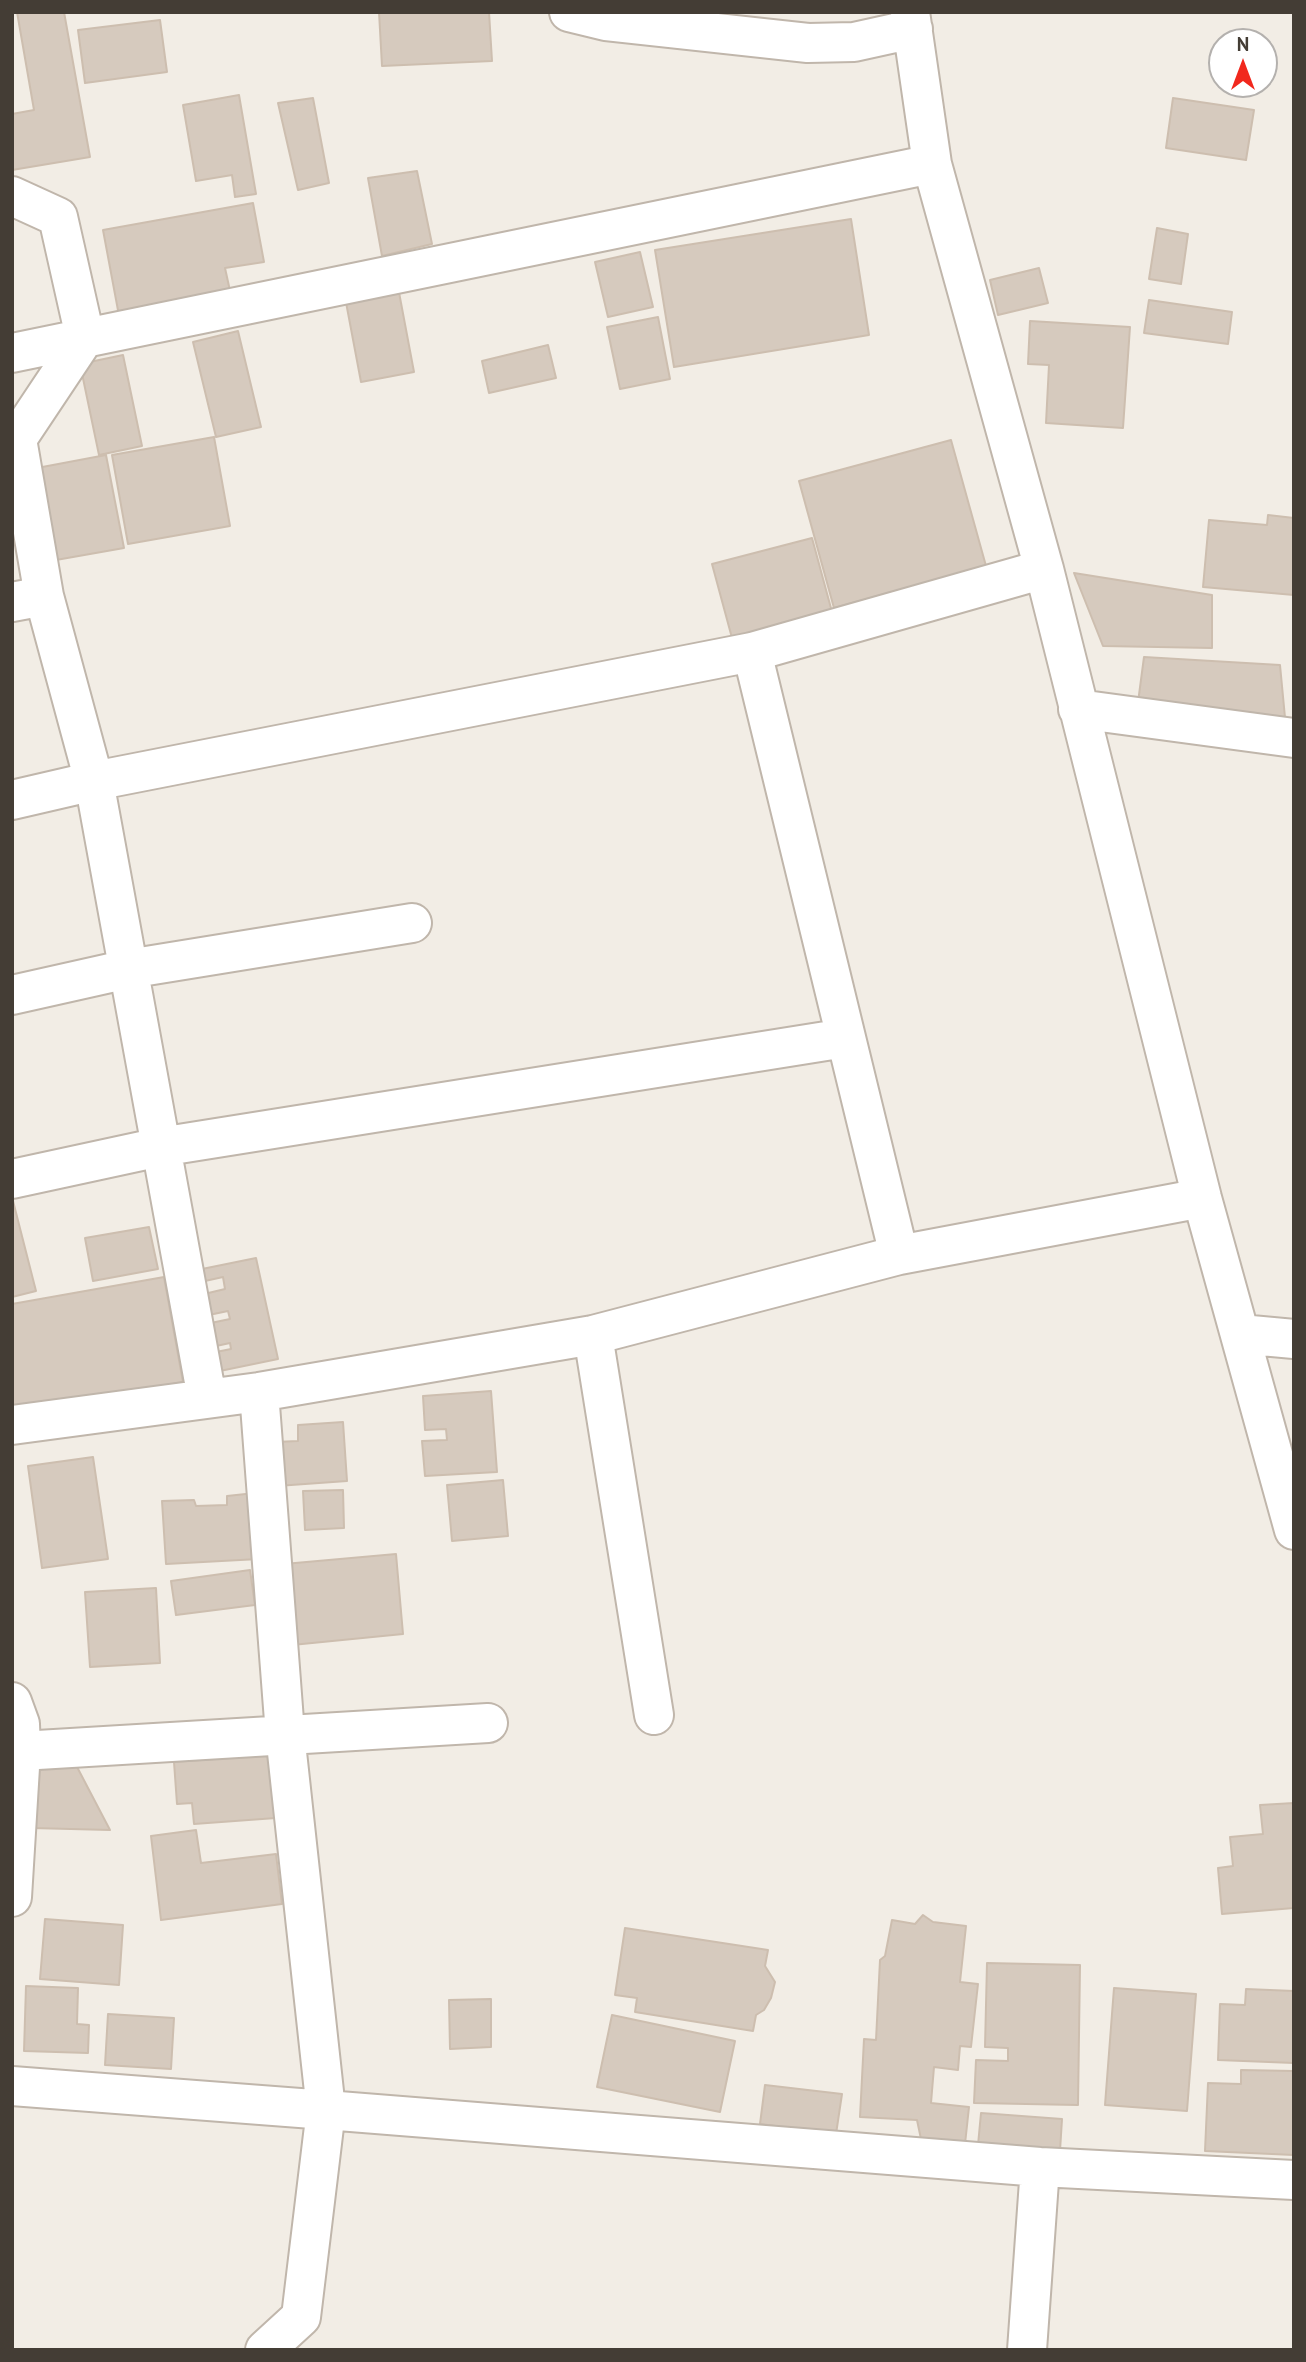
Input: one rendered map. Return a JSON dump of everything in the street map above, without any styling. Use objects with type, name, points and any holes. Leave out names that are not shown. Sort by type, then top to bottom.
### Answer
[{"type":"street","points":[[569,12],[606,21],[808,43],[855,42],[912,21],[932,164],[1044,569],[1202,1198],[1240,1334],[1287,1483],[1294,1530]]},
{"type":"street","points":[[12,353],[932,164]]},
{"type":"street","points":[[12,196],[58,217],[85,337],[17,439],[28,599],[94,781],[207,1398]]},
{"type":"street","points":[[12,800],[94,781],[752,652],[1044,569]]},
{"type":"street","points":[[752,652],[899,1255]]},
{"type":"street","points":[[1078,709],[1294,738]]},
{"type":"street","points":[[12,995],[128,969],[412,923]]},
{"type":"street","points":[[12,1179],[160,1147],[845,1038]]},
{"type":"street","points":[[12,1425],[258,1392],[593,1335],[899,1255],[1202,1198]]},
{"type":"street","points":[[1240,1334],[1294,1339]]},
{"type":"street","points":[[593,1335],[654,1715]]},
{"type":"street","points":[[258,1392],[285,1734],[326,2110],[301,2333],[265,2350]]},
{"type":"street","points":[[12,1702],[20,1724],[21,1751],[12,1897]]},
{"type":"street","points":[[21,1751],[488,1723]]},
{"type":"street","points":[[12,2086],[1040,2167],[1294,2180]]},
{"type":"street","points":[[1027,2350],[1040,2167]]},
{"type":"building","points":[[17,12],[64,12],[90,157],[12,170],[12,114],[34,110]]},
{"type":"building","points":[[379,12],[489,12],[492,61],[382,66]]},
{"type":"building","points":[[160,20],[167,72],[85,83],[78,30]]},
{"type":"building","points":[[239,95],[256,194],[235,197],[232,175],[196,181],[183,105]]},
{"type":"building","points":[[313,98],[329,183],[298,190],[278,103]]},
{"type":"building","points":[[1173,98],[1254,110],[1246,160],[1166,148]]},
{"type":"building","points":[[417,171],[432,244],[382,256],[368,178]]},
{"type":"building","points":[[253,203],[264,262],[225,268],[232,300],[120,321],[103,230]]},
{"type":"building","points":[[851,219],[869,335],[674,367],[655,250]]},
{"type":"building","points":[[1157,228],[1188,234],[1181,284],[1149,279]]},
{"type":"building","points":[[640,252],[653,307],[608,317],[595,262]]},
{"type":"building","points":[[1039,268],[1048,303],[998,315],[990,280]]},
{"type":"building","points":[[398,287],[414,372],[361,382],[345,297]]},
{"type":"building","points":[[1149,300],[1232,312],[1228,344],[1144,333]]},
{"type":"building","points":[[658,317],[670,379],[620,389],[607,327]]},
{"type":"building","points":[[1030,321],[1130,327],[1123,428],[1046,423],[1049,365],[1028,364]]},
{"type":"building","points":[[238,331],[261,427],[216,437],[193,342]]},
{"type":"building","points":[[548,345],[556,378],[489,393],[482,361]]},
{"type":"building","points":[[123,355],[142,446],[99,455],[80,364]]},
{"type":"building","points":[[214,437],[230,526],[128,544],[112,455]]},
{"type":"building","points":[[951,440],[986,566],[834,608],[799,481]]},
{"type":"building","points":[[106,455],[124,548],[56,560],[37,468]]},
{"type":"building","points":[[1268,515],[1294,518],[1294,595],[1203,587],[1209,520],[1267,525]]},
{"type":"building","points":[[812,538],[832,612],[732,638],[712,564]]},
{"type":"building","points":[[1074,573],[1212,595],[1212,648],[1103,646]]},
{"type":"building","points":[[1144,657],[1280,665],[1286,728],[1137,710]]},
{"type":"building","points":[[12,1197],[36,1291],[12,1297]]},
{"type":"building","points":[[149,1227],[158,1269],[93,1281],[85,1238]]},
{"type":"building","points":[[256,1258],[278,1359],[215,1372],[211,1353],[231,1349],[230,1343],[207,1348],[201,1325],[230,1319],[228,1311],[204,1316],[200,1295],[225,1289],[223,1277],[205,1281],[202,1269]]},
{"type":"building","points":[[164,1277],[183,1382],[12,1412],[12,1304]]},
{"type":"building","points":[[491,1391],[497,1472],[425,1476],[422,1441],[447,1440],[446,1429],[425,1430],[423,1396]]},
{"type":"building","points":[[343,1422],[347,1481],[277,1486],[275,1442],[298,1441],[298,1425]]},
{"type":"building","points":[[93,1457],[108,1559],[42,1568],[28,1466]]},
{"type":"building","points":[[503,1480],[508,1536],[452,1541],[447,1485]]},
{"type":"building","points":[[343,1490],[344,1528],[305,1530],[303,1491]]},
{"type":"building","points":[[255,1493],[259,1559],[166,1564],[162,1501],[194,1500],[196,1506],[227,1505],[227,1496]]},
{"type":"building","points":[[396,1554],[403,1634],[292,1645],[284,1564]]},
{"type":"building","points":[[250,1570],[255,1605],[176,1615],[171,1581]]},
{"type":"building","points":[[156,1588],[160,1663],[90,1667],[85,1592]]},
{"type":"building","points":[[271,1755],[276,1818],[194,1824],[192,1803],[177,1804],[174,1762]]},
{"type":"building","points":[[32,1764],[76,1765],[110,1830],[31,1828]]},
{"type":"building","points":[[1294,1803],[1294,1908],[1222,1914],[1218,1868],[1233,1866],[1230,1837],[1263,1834],[1260,1805]]},
{"type":"building","points":[[196,1830],[201,1863],[276,1854],[282,1904],[161,1920],[151,1836]]},
{"type":"building","points":[[923,1915],[933,1922],[966,1926],[960,1982],[978,1984],[971,2047],[960,2046],[958,2070],[934,2067],[931,2103],[969,2107],[965,2144],[921,2139],[917,2120],[860,2117],[864,2039],[876,2040],[880,1960],[885,1956],[892,1920],[915,1924]]},
{"type":"building","points":[[45,1919],[123,1925],[119,1985],[40,1979]]},
{"type":"building","points":[[625,1928],[768,1950],[765,1966],[775,1982],[771,1998],[764,2010],[756,2015],[753,2031],[635,2012],[637,1998],[615,1995]]},
{"type":"building","points":[[987,1963],[1080,1965],[1078,2105],[974,2103],[976,2060],[1008,2061],[1008,2048],[985,2047]]},
{"type":"building","points":[[26,1986],[78,1988],[77,2024],[89,2025],[88,2053],[24,2051]]},
{"type":"building","points":[[1114,1988],[1196,1994],[1187,2111],[1105,2105]]},
{"type":"building","points":[[1246,1989],[1294,1991],[1294,2063],[1218,2060],[1220,2004],[1245,2005]]},
{"type":"building","points":[[491,1999],[491,2047],[450,2049],[449,2000]]},
{"type":"building","points":[[108,2014],[174,2018],[171,2069],[105,2065]]},
{"type":"building","points":[[612,2015],[735,2041],[720,2112],[597,2087]]},
{"type":"building","points":[[1241,2070],[1294,2071],[1294,2155],[1205,2151],[1208,2083],[1241,2084]]},
{"type":"building","points":[[765,2085],[842,2094],[836,2134],[760,2124]]},
{"type":"building","points":[[981,2113],[1062,2119],[1060,2151],[978,2145]]}]
